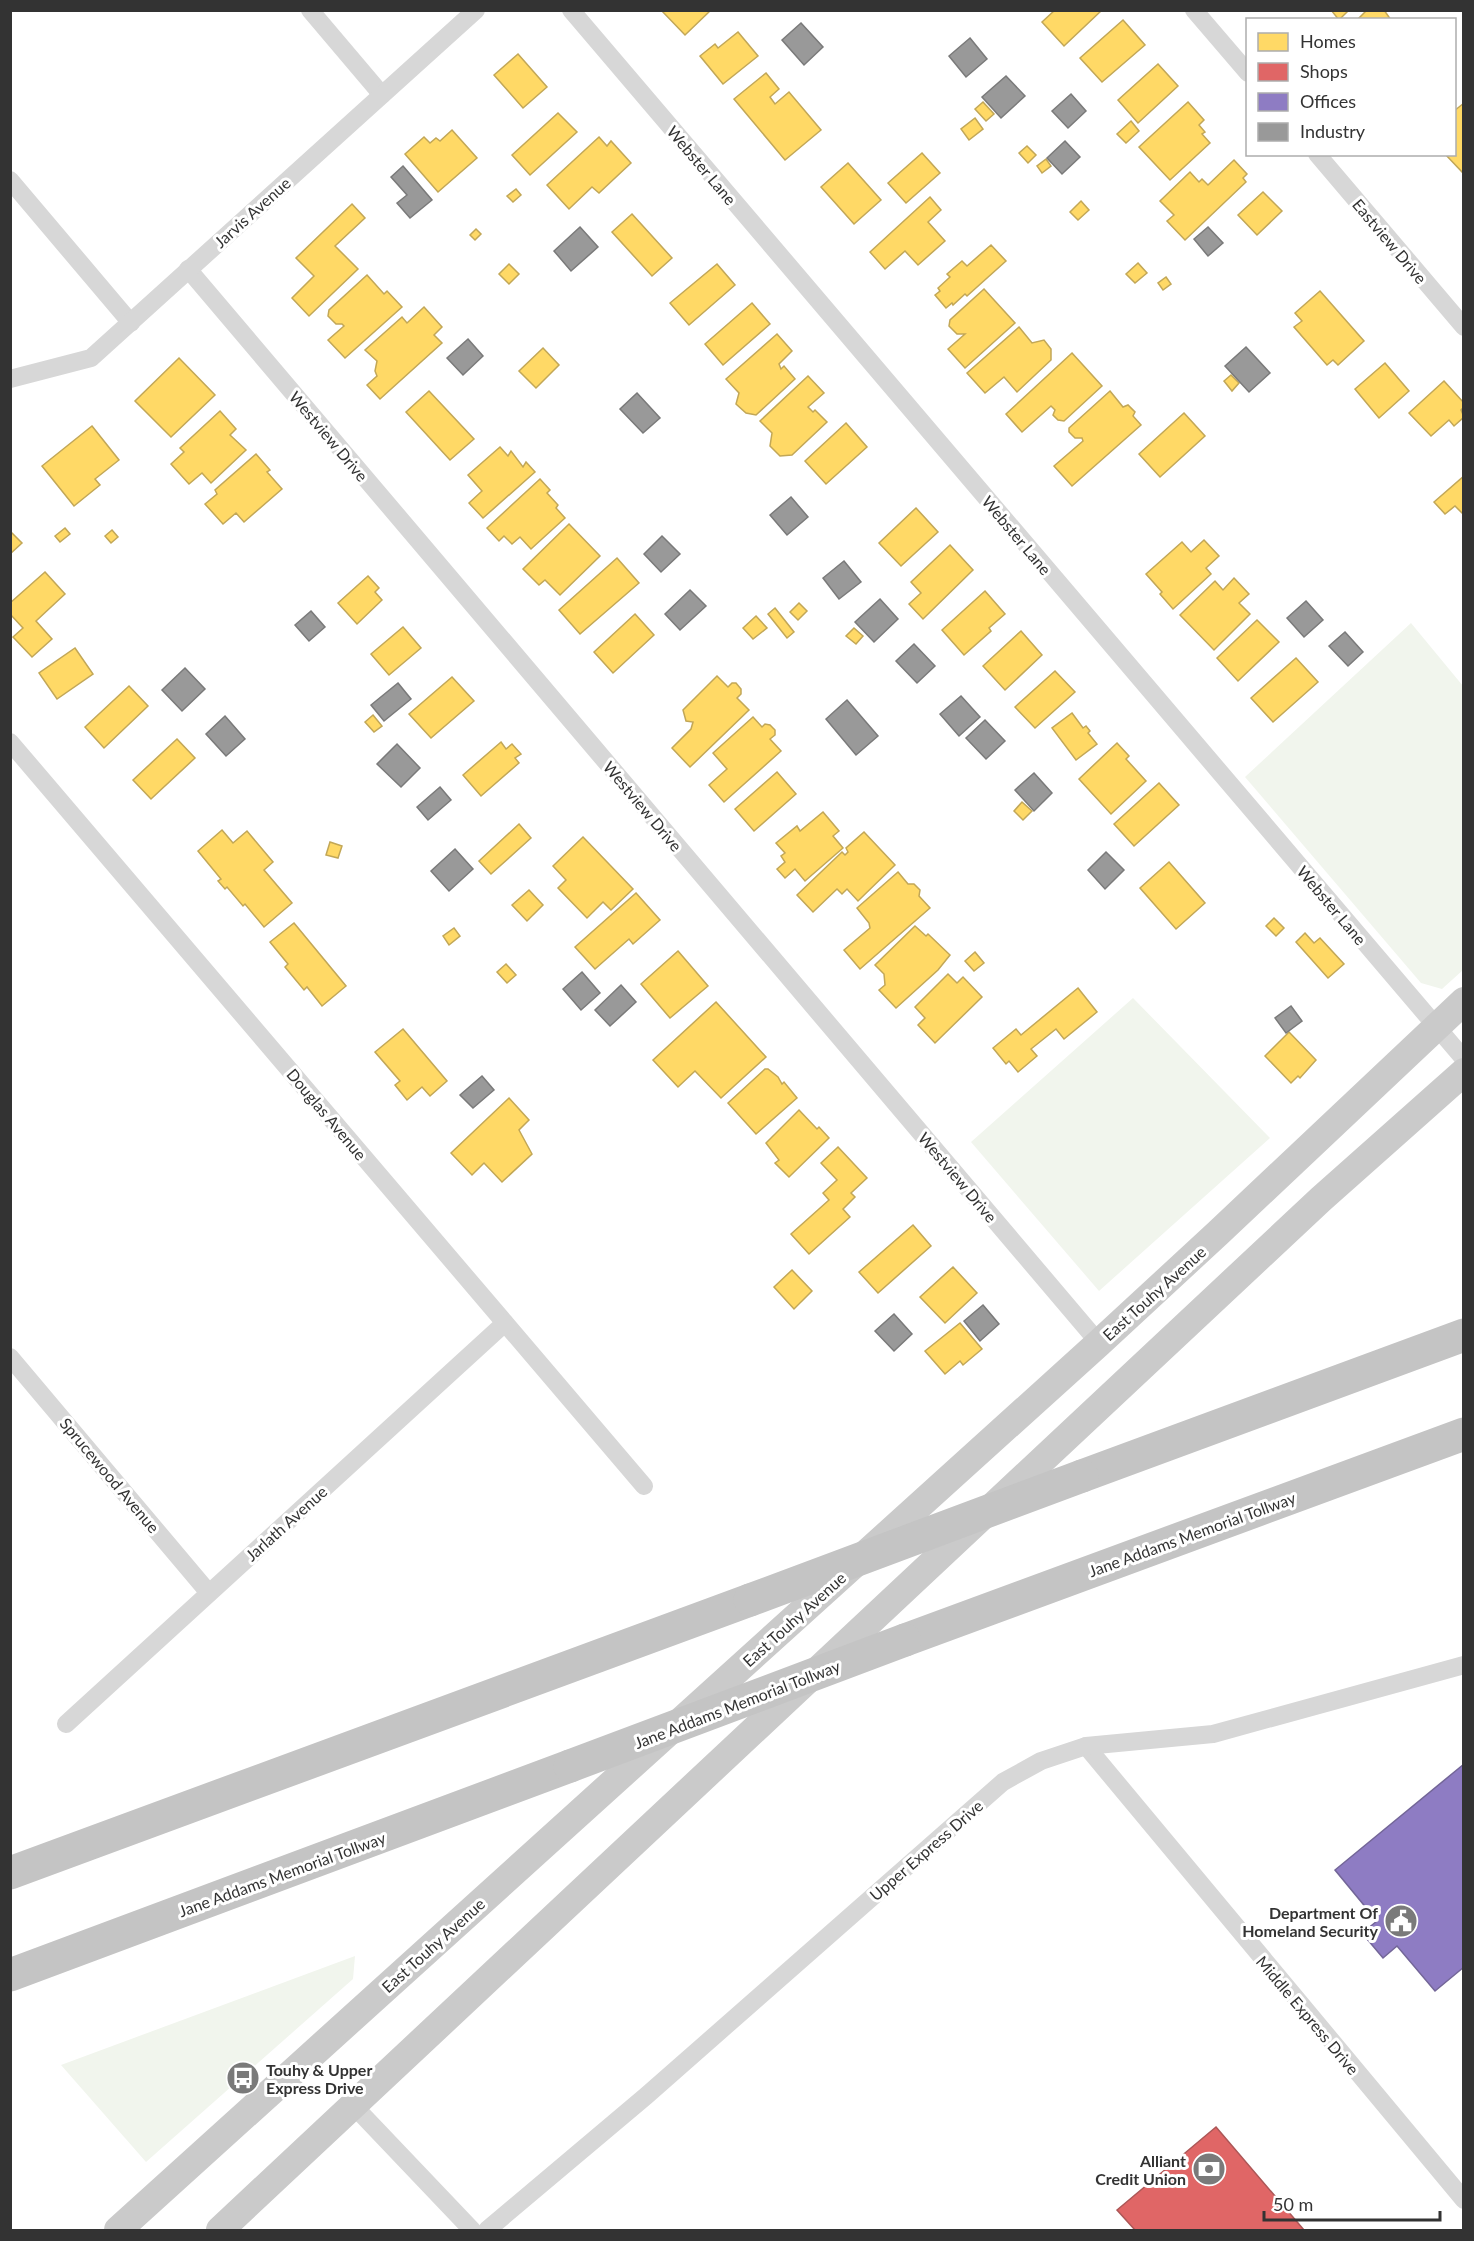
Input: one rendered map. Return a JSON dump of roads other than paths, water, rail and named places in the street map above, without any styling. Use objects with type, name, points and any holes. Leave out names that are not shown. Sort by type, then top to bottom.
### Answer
[{"type":"highway","points":[[10,1873],[1464,1335]]},
{"type":"highway","name":"Jane Addams Memorial Tollway","points":[[10,1975],[905,1640],[1464,1434]]},
{"type":"main road","name":"East Touhy Avenue","points":[[118,2230],[1099,1343],[1464,1001]]},
{"type":"main road","points":[[220,2230],[1321,1199],[1464,1072]]},
{"type":"street","points":[[310,10],[382,95]]},
{"type":"street","name":"Jarvis Avenue","points":[[10,379],[91,358],[476,10]]},
{"type":"street","name":"Webster Lane","points":[[571,10],[1464,1059]]},
{"type":"street","points":[[1194,10],[1246,71]]},
{"type":"street","name":"Eastview Drive","points":[[1319,156],[1464,327]]},
{"type":"street","points":[[10,180],[131,323]]},
{"type":"street","name":"Westview Drive","points":[[188,269],[1099,1343]]},
{"type":"street","name":"Douglas Avenue","points":[[10,742],[644,1486]]},
{"type":"street","name":"Jarlath Avenue","points":[[66,1724],[506,1323]]},
{"type":"street","name":"Sprucewood Avenue","points":[[10,1357],[209,1593]]},
{"type":"street","name":"Upper Express Drive","points":[[487,2230],[646,2096],[1003,1782],[1041,1761],[1086,1746],[1212,1734],[1464,1665]]},
{"type":"street","name":"Middle Express Drive","points":[[1086,1746],[1464,2200]]},
{"type":"street","points":[[354,2105],[472,2230]]},
{"type":"place","name":"Department Of Homeland Security","points":[[1401,1921]]},
{"type":"place","name":"Touhy & Upper Express Drive","points":[[243,2078]]},
{"type":"place","name":"Alliant Credit Union","points":[[1209,2169]]}]
